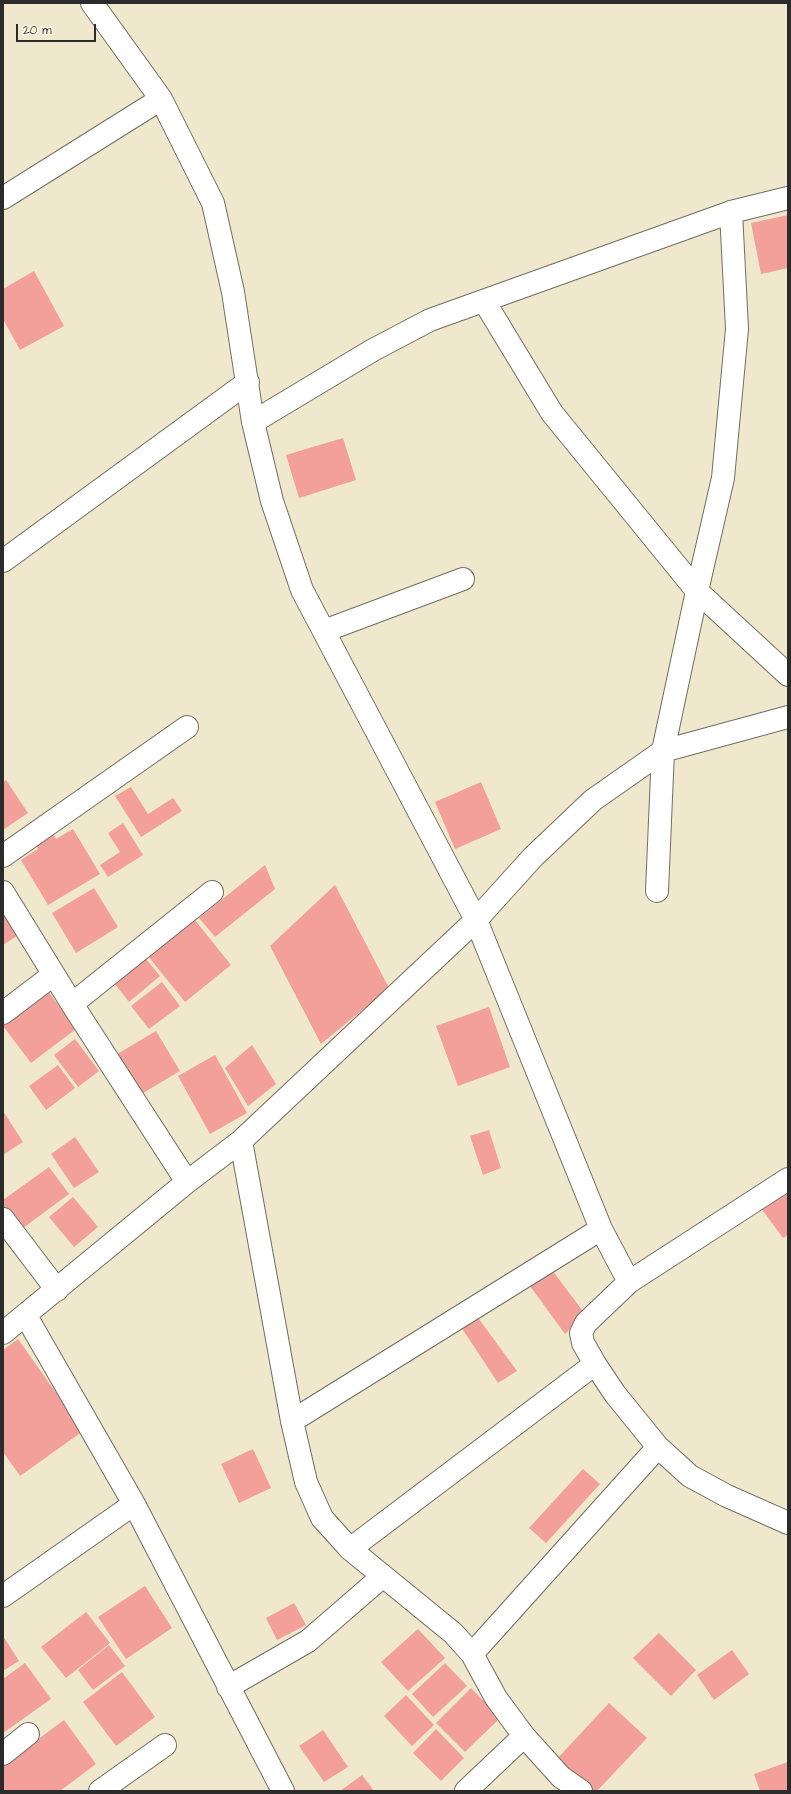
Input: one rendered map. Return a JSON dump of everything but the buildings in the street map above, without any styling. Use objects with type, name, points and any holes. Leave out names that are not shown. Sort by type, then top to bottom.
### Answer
[{"type":"street","points":[[92,3],[161,100],[213,203],[233,292],[253,422],[272,501],[302,590],[476,920],[601,1230],[629,1282]]},
{"type":"street","points":[[3,198],[161,100]]},
{"type":"street","points":[[253,422],[373,350],[430,320],[730,212],[788,198]]},
{"type":"street","points":[[657,891],[663,751],[723,478],[731,408],[737,329],[730,212]]},
{"type":"street","points":[[484,301],[552,413],[697,591],[788,675]]},
{"type":"street","points":[[3,561],[248,382]]},
{"type":"street","points":[[324,631],[463,579]]},
{"type":"street","points":[[3,1333],[26,1316],[187,1182],[241,1141],[476,920],[533,857],[593,800],[663,751],[788,717]]},
{"type":"street","points":[[3,856],[187,727]]},
{"type":"street","points":[[3,892],[72,1004],[187,1182]]},
{"type":"street","points":[[72,1004],[212,892]]},
{"type":"street","points":[[3,1013],[53,974]]},
{"type":"street","points":[[241,1141],[292,1421],[306,1482],[322,1518],[350,1549],[453,1633],[472,1654],[496,1698],[524,1736],[562,1777],[581,1791]]},
{"type":"street","points":[[788,1179],[629,1282],[586,1323],[581,1333],[583,1343],[615,1394],[658,1447],[690,1476],[727,1496],[788,1523]]},
{"type":"street","points":[[3,1219],[57,1290]]},
{"type":"street","points":[[292,1421],[601,1230]]},
{"type":"street","points":[[26,1316],[134,1504],[283,1791]]},
{"type":"street","points":[[350,1549],[595,1364]]},
{"type":"street","points":[[472,1654],[658,1447]]},
{"type":"street","points":[[3,1596],[134,1504]]},
{"type":"street","points":[[228,1687],[308,1640],[383,1576]]},
{"type":"street","points":[[3,1754],[28,1734]]},
{"type":"street","points":[[466,1791],[524,1736]]},
{"type":"street","points":[[100,1791],[165,1746]]}]
